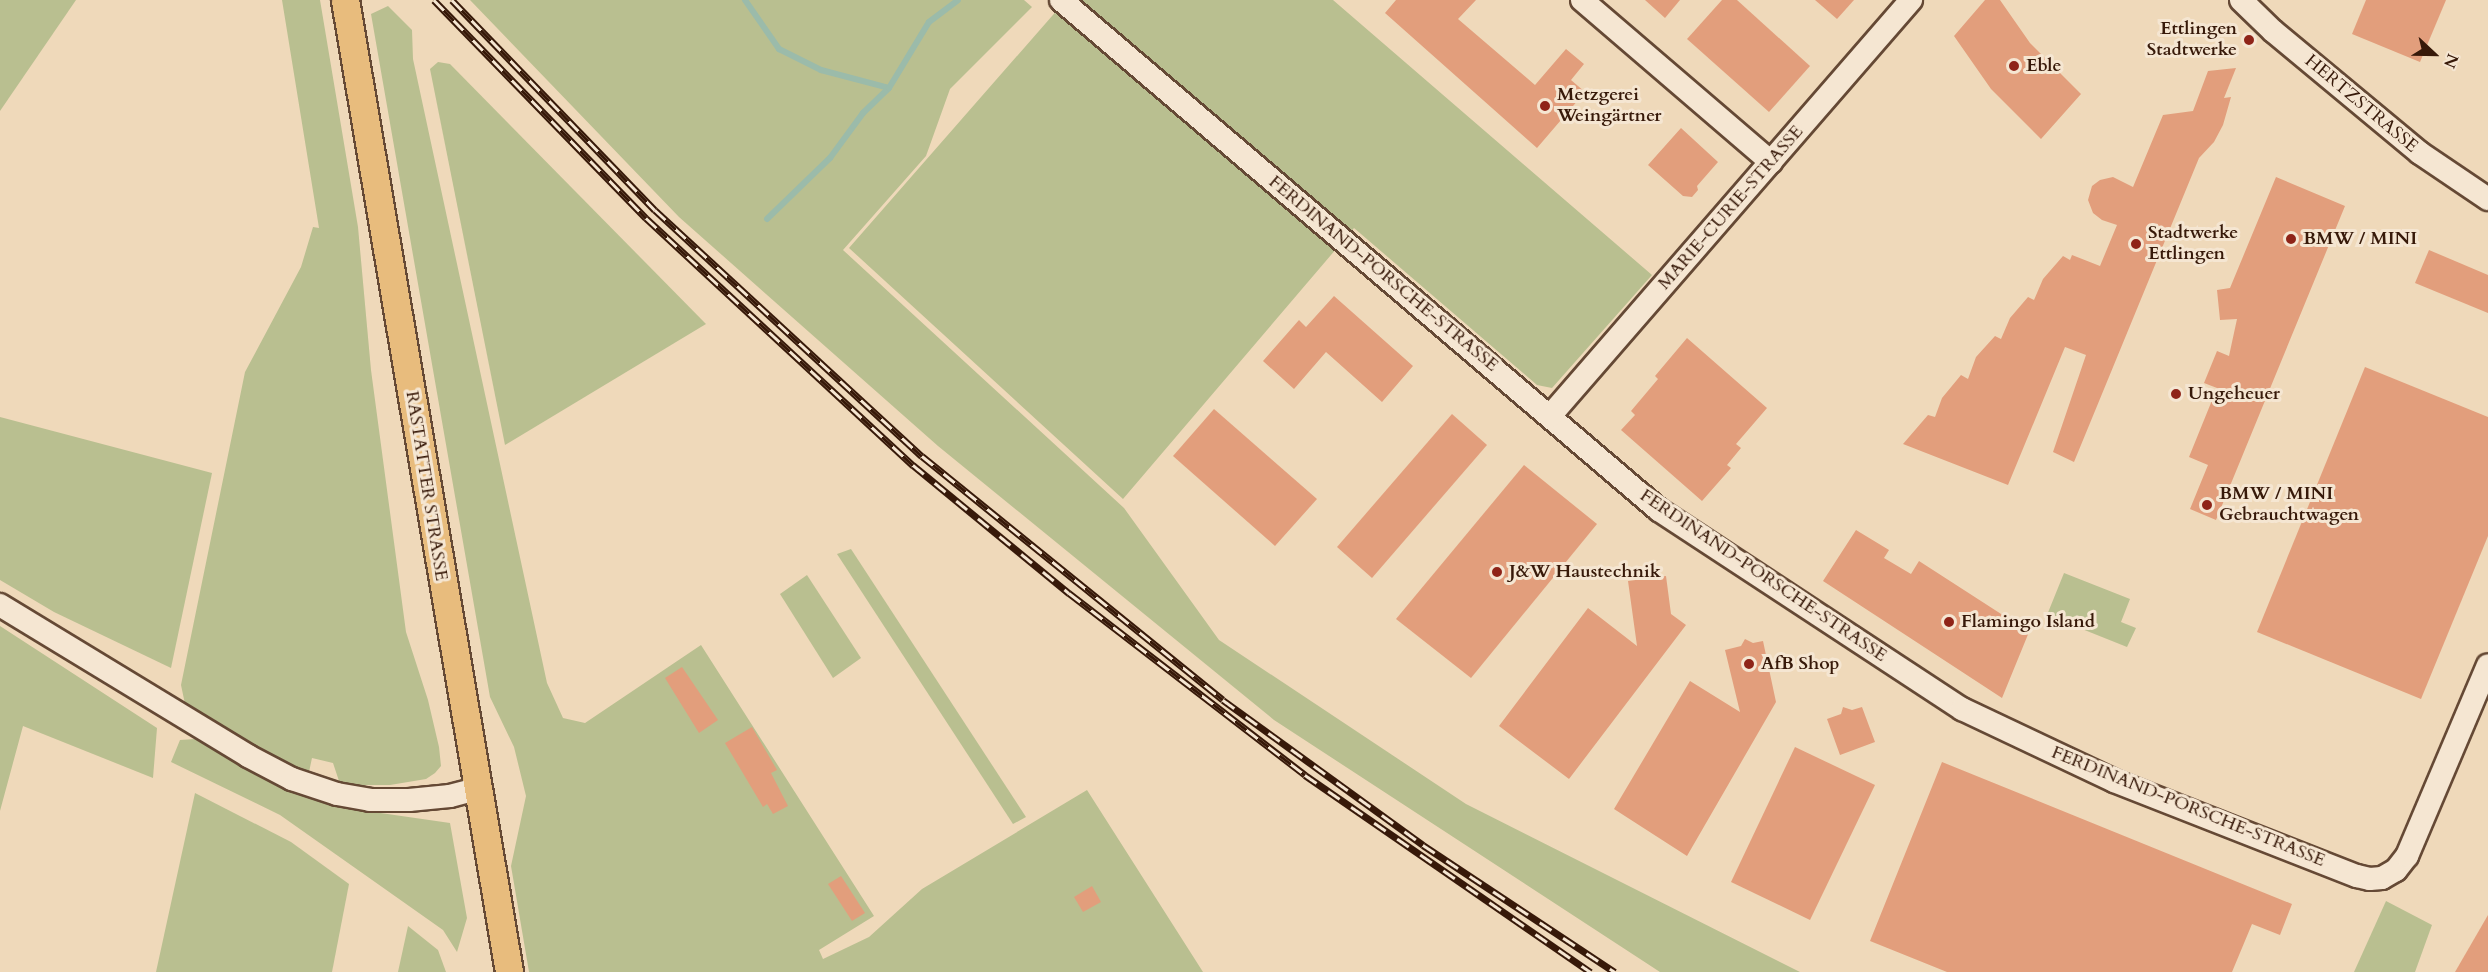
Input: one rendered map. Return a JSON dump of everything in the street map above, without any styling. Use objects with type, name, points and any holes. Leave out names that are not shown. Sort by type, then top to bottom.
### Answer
[{"type":"main road","name":"RASTATTER STRASSE","points":[[345,5],[476,789],[510,972]]},
{"type":"street","name":"FERDINAND-PORSCHE-STRASSE","points":[[1061,0],[1196,117],[1323,220],[1659,510],[1962,709],[2114,781],[2357,876],[2370,879],[2382,878],[2396,870],[2407,856],[2488,665]]},
{"type":"street","name":"MARIE-CURIE-STRASSE","points":[[1550,416],[1911,0]]},
{"type":"street","name":"HERTZSTRASSE","points":[[2241,0],[2273,31],[2420,153],[2488,199]]},
{"type":"street","points":[[1589,2],[1771,162]]},
{"type":"street","points":[[0,605],[248,756],[292,779],[337,794],[370,800],[450,796],[476,789]]},
{"type":"green space","points":[[0,0],[76,0],[0,111]]},
{"type":"green space","points":[[282,0],[320,0],[358,227],[371,370],[406,632],[428,700],[439,747],[441,766],[435,773],[426,779],[390,785],[350,785],[339,781],[333,763],[312,758],[309,772],[296,769],[185,704],[181,685],[245,372],[301,267],[313,227],[319,228]]},
{"type":"green space","points":[[470,0],[1024,0],[1032,7],[950,89],[926,156],[843,250],[1124,508],[1219,640],[1466,804],[1800,972],[1660,972],[1274,720],[938,446],[679,217]]},
{"type":"green space","points":[[1066,0],[1333,0],[1652,275],[1552,388],[1537,385],[1354,228],[1123,499],[849,248]]},
{"type":"green space","points":[[388,6],[412,30],[413,59],[547,683],[563,718],[585,723],[701,645],[874,916],[819,950],[823,959],[869,937],[922,889],[1087,790],[1203,972],[529,972],[511,866],[526,796],[514,747],[490,697],[371,14]]},
{"type":"green space","points":[[438,62],[450,64],[706,324],[505,445],[430,69]]},
{"type":"green space","points":[[0,417],[212,473],[171,668],[54,612],[0,580]]},
{"type":"green space","points":[[851,549],[1026,817],[1013,824],[837,554]]},
{"type":"green space","points":[[2064,573],[2130,599],[2121,622],[2136,628],[2127,647],[2047,615]]},
{"type":"green space","points":[[807,575],[861,658],[833,678],[780,594]]},
{"type":"green space","points":[[0,626],[157,728],[153,778],[23,726],[0,811]]},
{"type":"green space","points":[[195,739],[275,785],[332,806],[450,823],[467,918],[457,952],[443,930],[280,815],[171,762],[180,740]]},
{"type":"green space","points":[[195,793],[291,842],[349,884],[332,972],[156,972]]},
{"type":"green space","points":[[2386,901],[2432,925],[2415,972],[2354,972]]},
{"type":"green space","points":[[408,926],[438,950],[446,972],[398,972]]},
{"type":"building","points":[[1396,0],[1476,0],[1458,19],[1535,85],[1566,49],[1584,64],[1571,80],[1585,92],[1537,148],[1385,13]]},
{"type":"building","points":[[1645,0],[1680,0],[1665,18]]},
{"type":"building","points":[[1722,0],[1737,0],[1810,66],[1769,112],[1687,39]]},
{"type":"building","points":[[1815,0],[1854,0],[1837,19]]},
{"type":"building","name":"Eble","points":[[1985,0],[2000,0],[2030,43],[2081,94],[2041,139],[1991,89],[1954,36]]},
{"type":"building","points":[[2366,0],[2446,0],[2420,62],[2352,34]]},
{"type":"building","points":[[2236,68],[2224,98],[2231,97],[2223,125],[2214,142],[2199,158],[2074,462],[2053,452],[2086,355],[2065,347],[2008,485],[1903,444],[1928,415],[1935,417],[1942,398],[1961,375],[1968,379],[1976,357],[1995,336],[2001,339],[2010,318],[2028,297],[2034,300],[2043,279],[2063,256],[2070,260],[2072,255],[2100,266],[2117,225],[2102,220],[2093,213],[2088,200],[2092,186],[2100,180],[2113,177],[2133,187],[2163,115],[2193,111],[2208,71]]},
{"type":"building","points":[[1681,128],[1718,162],[1697,186],[1698,190],[1692,197],[1683,196],[1648,165]]},
{"type":"building","points":[[2276,177],[2345,206],[2216,520],[2190,509],[2208,465],[2189,457],[2217,388],[2204,383],[2217,351],[2229,356],[2237,319],[2220,320],[2217,290],[2230,288]]},
{"type":"building","points":[[2429,250],[2488,275],[2488,313],[2415,283]]},
{"type":"building","points":[[1334,296],[1413,366],[1382,402],[1326,352],[1294,389],[1263,361],[1299,320],[1306,327]]},
{"type":"building","points":[[1687,338],[1767,408],[1736,444],[1741,448],[1727,465],[1731,468],[1702,501],[1621,430],[1635,415],[1631,411],[1658,379],[1655,376]]},
{"type":"building","points":[[2365,367],[2488,417],[2488,536],[2421,699],[2257,632]]},
{"type":"building","points":[[1214,409],[1317,499],[1275,546],[1173,456]]},
{"type":"building","points":[[1452,414],[1487,445],[1372,578],[1337,547]]},
{"type":"building","name":"J&W Haustechnik","points":[[1524,465],[1597,524],[1471,678],[1396,619]]},
{"type":"building","name":"Flamingo Island","points":[[1856,530],[1889,550],[1884,558],[1911,574],[1919,561],[2029,632],[2002,698],[1823,581]]},
{"type":"building","points":[[1666,576],[1671,614],[1686,625],[1569,779],[1499,726],[1588,608],[1637,646],[1628,581]]},
{"type":"building","points":[[1745,639],[1753,643],[1763,641],[1776,702],[1687,856],[1614,809],[1690,681],[1740,712],[1725,650],[1741,646]]},
{"type":"building","points":[[682,667],[718,720],[699,733],[665,678]]},
{"type":"building","points":[[1843,707],[1852,710],[1862,707],[1875,742],[1840,755],[1827,719],[1841,714]]},
{"type":"building","points":[[752,727],[777,770],[771,773],[788,806],[773,814],[767,804],[763,807],[725,743]]},
{"type":"building","points":[[1795,747],[1875,785],[1810,920],[1731,882]]},
{"type":"building","points":[[1942,762],[2292,904],[2280,935],[2252,924],[2232,972],[1947,972],[1870,941]]},
{"type":"building","points":[[841,876],[865,913],[852,921],[828,884]]},
{"type":"building","points":[[1092,886],[1101,902],[1083,912],[1074,897]]},
{"type":"building","points":[[2488,915],[2488,972],[2455,972]]},
{"type":"waterway","points":[[745,0],[779,49],[821,70],[889,88]]},
{"type":"waterway","points":[[767,219],[830,158],[863,113],[889,88],[929,22],[958,0]]},
{"type":"railway","points":[[434,0],[646,218],[913,465],[1069,593],[1305,775],[1591,972]]},
{"type":"railway","points":[[452,0],[655,210],[922,456],[1223,700],[1423,845],[1615,972]]},
{"type":"place","name":"Ettlingen Stadtwerke","points":[[2249,40]]},
{"type":"place","name":"Eble","points":[[2014,66]]},
{"type":"place","name":"Metzgerei Weingärtner","points":[[1545,106]]},
{"type":"place","name":"BMW / MINI","points":[[2291,239]]},
{"type":"place","name":"Stadtwerke Ettlingen","points":[[2136,244]]},
{"type":"place","name":"Ungeheuer","points":[[2176,394]]},
{"type":"place","name":"BMW / MINI Gebrauchtwagen","points":[[2207,505]]},
{"type":"place","name":"J&W Haustechnik","points":[[1497,572]]},
{"type":"place","name":"Flamingo Island","points":[[1949,622]]},
{"type":"place","name":"AfB Shop","points":[[1749,664]]}]
